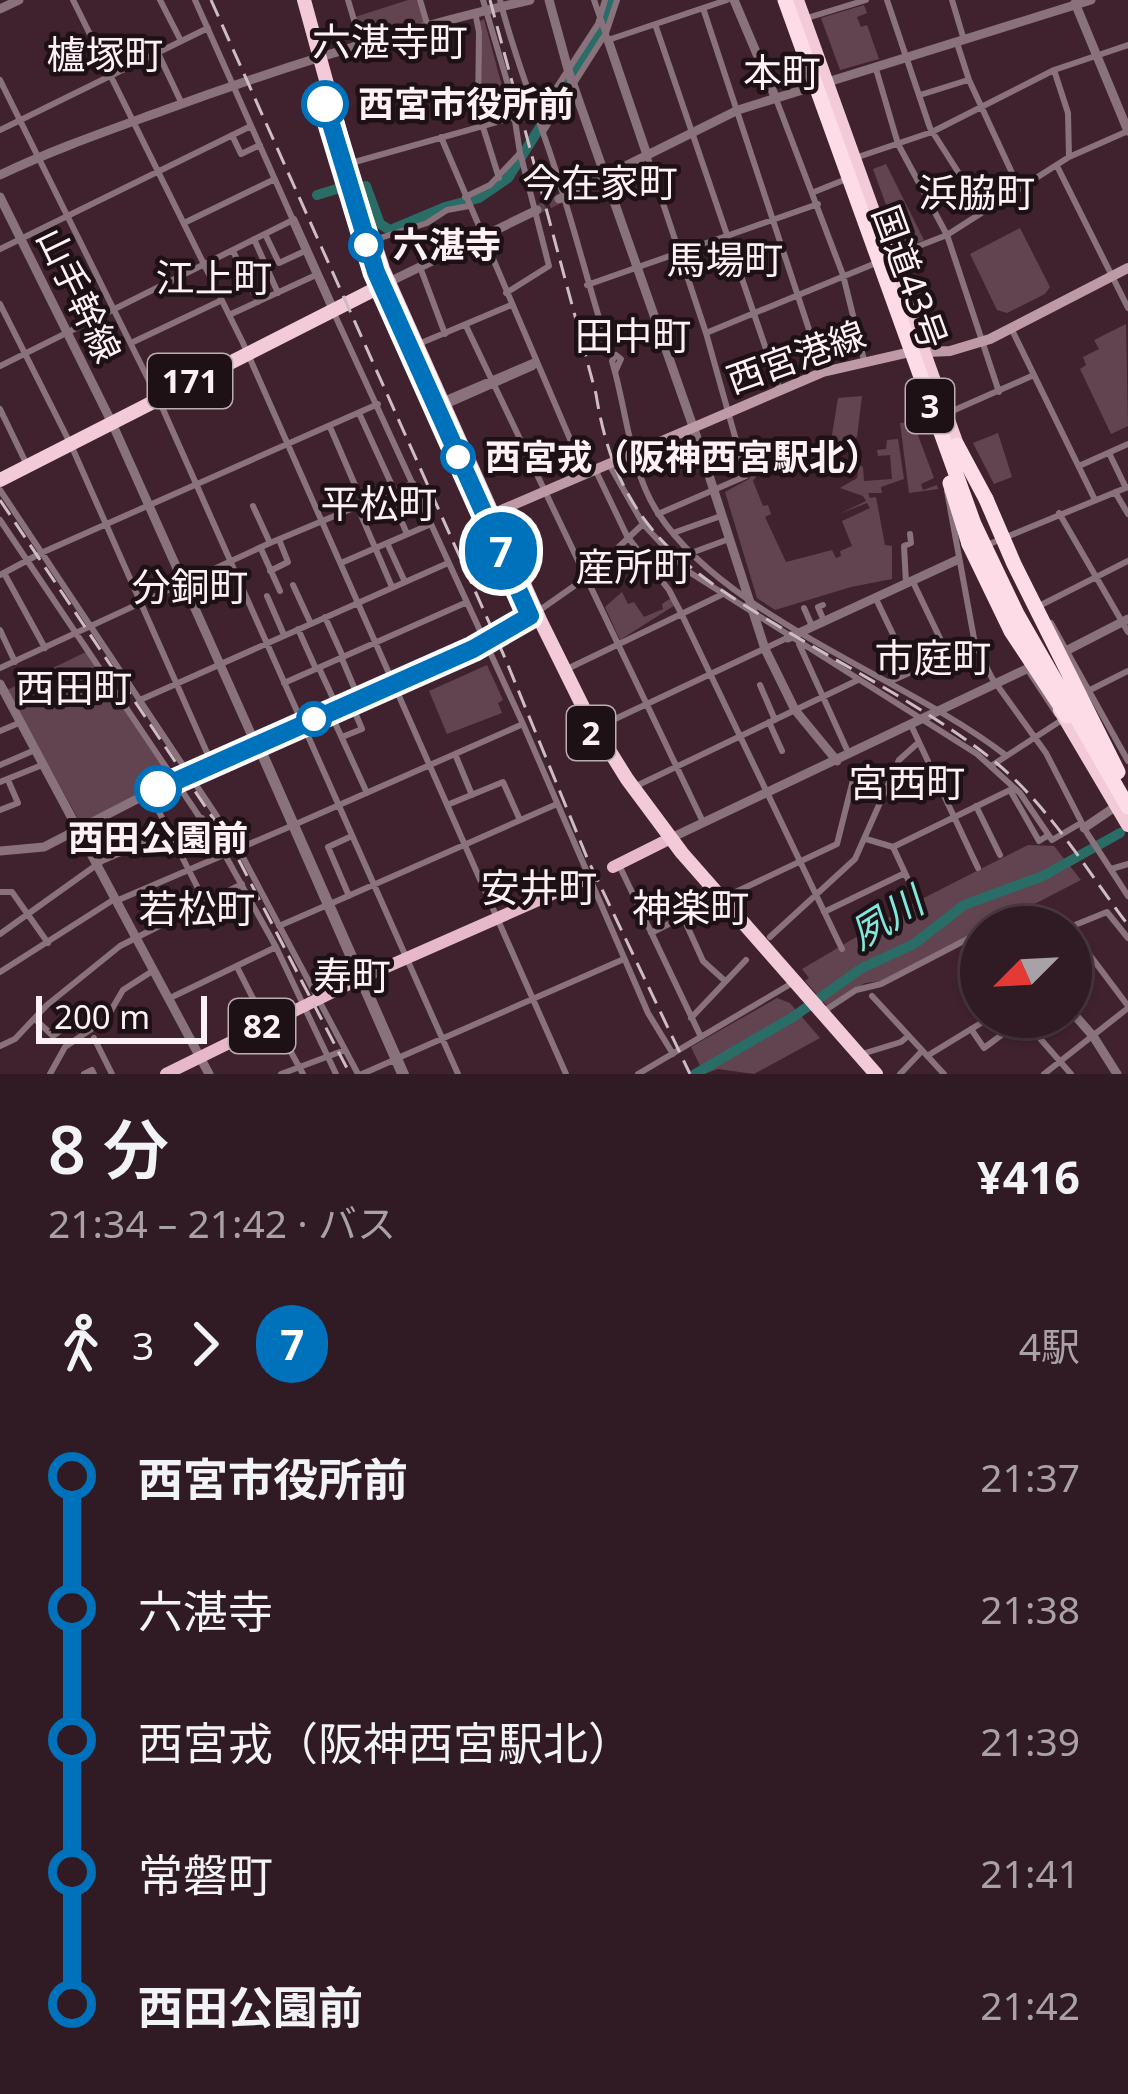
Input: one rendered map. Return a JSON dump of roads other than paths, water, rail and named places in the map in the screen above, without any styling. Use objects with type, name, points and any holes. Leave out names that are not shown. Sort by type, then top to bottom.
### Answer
[{"type":"highway","name":"2","points":[[295,0],[385,283],[580,715],[716,901],[876,1074]]},
{"type":"highway","name":"2","points":[[304,0],[316,60]]},
{"type":"highway","name":"国道43号","points":[[789,0],[804,19],[844,180],[906,353],[1086,699],[1122,796]]},
{"type":"highway","name":"国道43号","points":[[789,0],[819,87],[854,158],[946,414],[968,553],[1128,825]]},
{"type":"highway","name":"3","points":[[789,0],[974,524],[1017,614],[1122,796]]},
{"type":"highway","name":"2","points":[[346,165],[385,283],[417,344],[440,405]]},
{"type":"highway","name":"171","points":[[0,480],[385,283]]},
{"type":"highway","points":[[950,444],[986,500],[1122,796]]},
{"type":"highway","points":[[950,483],[952,516],[968,553],[1034,669],[1122,796]]},
{"type":"highway","name":"2","points":[[533,614],[595,728],[667,840]]},
{"type":"highway","name":"2","points":[[812,1008],[865,1074]]},
{"type":"main road","name":"西宮港線","points":[[489,515],[824,372],[865,360],[982,342],[1128,268]]},
{"type":"main road","points":[[616,866],[667,840]]},
{"type":"main road","name":"82","points":[[166,1074],[360,978],[591,877]]},
{"type":"street","points":[[0,9],[19,0]]},
{"type":"street","points":[[73,0],[247,352],[566,1074]]},
{"type":"street","points":[[160,0],[181,41]]},
{"type":"street","points":[[195,0],[648,1012],[673,1054]]},
{"type":"street","points":[[348,0],[357,30],[356,48]]},
{"type":"street","points":[[420,0],[428,26]]},
{"type":"street","points":[[0,175],[39,156],[233,85],[482,7],[530,0]]},
{"type":"street","points":[[549,0],[570,78],[765,649],[795,710],[837,761]]},
{"type":"street","points":[[594,0],[706,333],[746,476],[658,514]]},
{"type":"street","points":[[540,125],[604,28],[604,0]]},
{"type":"street","points":[[540,125],[604,28],[616,0]]},
{"type":"street","points":[[604,28],[655,25],[730,0],[814,192],[843,275],[865,360]]},
{"type":"street","points":[[804,19],[866,0]]},
{"type":"street","points":[[887,0],[932,132],[983,211]]},
{"type":"street","points":[[952,0],[969,80],[1019,188]]},
{"type":"street","points":[[561,198],[738,110],[1091,0]]},
{"type":"street","points":[[706,333],[947,235],[1069,158],[1128,131],[1075,2]]},
{"type":"street","points":[[500,3],[602,328]]},
{"type":"street","points":[[482,7],[515,117],[549,266],[506,293]]},
{"type":"street","points":[[482,7],[478,111],[499,178]]},
{"type":"street","points":[[704,8],[824,372]]},
{"type":"street","points":[[655,25],[780,390]]},
{"type":"street","points":[[0,130],[208,28]]},
{"type":"street","points":[[854,158],[932,132],[1054,70],[1128,45]]},
{"type":"street","points":[[158,53],[182,104]]},
{"type":"street","points":[[876,69],[898,144],[947,235],[999,392]]},
{"type":"street","points":[[1054,70],[1068,113],[1069,158]]},
{"type":"street","points":[[0,80],[197,484],[458,1074]]},
{"type":"street","points":[[920,95],[969,80]]},
{"type":"street","points":[[346,165],[515,117]]},
{"type":"street","points":[[0,249],[251,125]]},
{"type":"street","points":[[232,135],[241,154],[260,145]]},
{"type":"street","points":[[441,137],[511,305],[590,471],[627,536],[682,614],[842,950]]},
{"type":"street","points":[[372,240],[427,224],[467,202],[520,155]]},
{"type":"street","points":[[1057,166],[1128,308]]},
{"type":"street","points":[[184,223],[275,178]]},
{"type":"street","points":[[814,192],[844,180]]},
{"type":"street","name":"山手幹線","points":[[0,196],[112,423],[256,745],[263,750],[403,1074]]},
{"type":"street","points":[[587,285],[818,204]]},
{"type":"street","points":[[385,283],[536,211]]},
{"type":"street","points":[[0,366],[293,220]]},
{"type":"street","points":[[265,234],[279,263],[305,250]]},
{"type":"street","points":[[254,239],[278,292]]},
{"type":"street","points":[[232,250],[258,302]]},
{"type":"street","points":[[420,267],[445,334]]},
{"type":"street","points":[[229,315],[316,275]]},
{"type":"street","points":[[131,343],[222,300]]},
{"type":"street","points":[[0,304],[70,445],[212,764]]},
{"type":"street","points":[[417,344],[511,305]]},
{"type":"street","points":[[466,326],[703,822]]},
{"type":"street","points":[[1012,330],[1095,500]]},
{"type":"street","points":[[440,405],[533,367],[536,361]]},
{"type":"street","points":[[615,372],[635,452],[658,514],[691,553],[748,598],[807,629],[1004,754]]},
{"type":"street","points":[[946,414],[1034,375]]},
{"type":"street","points":[[45,648],[2,574],[378,404]]},
{"type":"street","points":[[0,409],[28,466]]},
{"type":"street","points":[[359,413],[407,534]]},
{"type":"street","points":[[329,425],[392,587]]},
{"type":"street","points":[[950,444],[950,483]]},
{"type":"street","points":[[1079,466],[1128,444]]},
{"type":"street","points":[[595,728],[968,553],[1127,487],[1109,452]]},
{"type":"street","points":[[609,464],[644,524],[674,559],[721,595],[925,718],[991,766],[1020,793],[1047,836],[1055,840],[1122,796],[1062,719]]},
{"type":"street","points":[[0,668],[413,483]]},
{"type":"street","points":[[0,490],[238,848],[360,1074],[624,959]]},
{"type":"street","points":[[1115,492],[1128,514]]},
{"type":"street","points":[[253,506],[288,562],[270,571]]},
{"type":"street","points":[[667,840],[1126,624],[1059,513]]},
{"type":"street","points":[[674,533],[722,516]]},
{"type":"street","points":[[0,520],[225,855],[336,1074]]},
{"type":"street","points":[[341,563],[431,524]]},
{"type":"street","points":[[0,851],[44,847],[176,779],[484,644],[587,577],[644,524]]},
{"type":"street","points":[[910,534],[910,543],[904,546],[909,582],[947,655]]},
{"type":"street","points":[[1002,538],[1062,653]]},
{"type":"street","points":[[691,553],[729,539]]},
{"type":"street","points":[[387,543],[405,582]]},
{"type":"street","points":[[262,550],[280,591]]},
{"type":"street","points":[[968,553],[975,644],[997,684],[1035,735],[1090,839],[1128,896]]},
{"type":"street","points":[[1041,605],[1128,560]]},
{"type":"street","points":[[140,700],[448,563]]},
{"type":"street","points":[[293,585],[310,624]]},
{"type":"street","points":[[564,670],[721,595]]},
{"type":"street","points":[[267,596],[284,635]]},
{"type":"street","points":[[875,597],[910,672]]},
{"type":"street","points":[[284,683],[465,603]]},
{"type":"street","points":[[823,605],[818,607],[824,621]]},
{"type":"street","points":[[804,608],[807,629]]},
{"type":"street","points":[[325,617],[362,728],[342,737]]},
{"type":"street","points":[[298,629],[367,793]]},
{"type":"street","points":[[0,631],[15,662]]},
{"type":"street","points":[[799,644],[850,755]]},
{"type":"street","points":[[890,681],[975,644]]},
{"type":"street","points":[[991,766],[1128,671]]},
{"type":"street","points":[[633,787],[858,680]]},
{"type":"street","points":[[0,684],[209,1074]]},
{"type":"street","points":[[760,685],[782,751]]},
{"type":"street","points":[[1086,699],[1128,761]]},
{"type":"street","points":[[0,731],[22,722]]},
{"type":"street","points":[[0,972],[115,900],[523,724]]},
{"type":"street","points":[[911,725],[977,868]]},
{"type":"street","points":[[1118,744],[1128,739]]},
{"type":"street","points":[[770,937],[855,859],[899,760],[919,742]]},
{"type":"street","points":[[0,765],[37,749]]},
{"type":"street","points":[[455,754],[472,795]]},
{"type":"street","points":[[0,810],[18,803],[4,781],[45,763]]},
{"type":"street","points":[[447,805],[502,782],[520,820]]},
{"type":"street","points":[[650,933],[837,844],[853,782],[883,795]]},
{"type":"street","points":[[866,838],[893,847],[1010,788]]},
{"type":"street","points":[[149,794],[206,902]]},
{"type":"street","points":[[279,926],[557,803]]},
{"type":"street","points":[[976,806],[1000,855]]},
{"type":"street","points":[[0,934],[98,865],[202,818]]},
{"type":"street","points":[[350,896],[328,847],[352,836]]},
{"type":"street","points":[[893,847],[919,903]]},
{"type":"street","points":[[1111,869],[1128,864]]},
{"type":"street","points":[[616,866],[701,1037]]},
{"type":"street","points":[[824,912],[905,873]]},
{"type":"street","points":[[0,1046],[15,1040],[135,935],[242,884]]},
{"type":"street","points":[[0,892],[12,892],[48,944]]},
{"type":"street","points":[[1092,919],[1107,912],[1128,938]]},
{"type":"street","points":[[683,917],[703,961],[725,982]]},
{"type":"street","points":[[170,998],[237,967],[284,937]]},
{"type":"street","points":[[812,1008],[881,984],[960,943]]},
{"type":"street","points":[[1044,1074],[1128,1007],[1092,957]]},
{"type":"street","points":[[691,1018],[746,960]]},
{"type":"street","points":[[237,967],[303,1074]]},
{"type":"street","points":[[50,1074],[65,1047],[106,1019],[123,990],[154,970]]},
{"type":"street","points":[[638,1074],[790,984]]},
{"type":"street","points":[[872,996],[944,1074]]},
{"type":"street","points":[[35,1019],[53,1036],[75,1020],[89,1028]]},
{"type":"street","points":[[900,1074],[960,1035]]},
{"type":"street","points":[[860,1056],[908,1036]]},
{"type":"street","points":[[1093,1036],[1115,1072],[1128,1061]]},
{"type":"street","points":[[94,1038],[112,1074]]},
{"type":"street","points":[[1040,1038],[1071,1074]]},
{"type":"street","points":[[281,1074],[345,1049]]},
{"type":"street","points":[[84,1074],[92,1070],[94,1074]]},
{"type":"waterway","points":[[366,186],[380,224],[390,230],[479,198],[508,178],[600,32],[611,0]]},
{"type":"waterway","points":[[317,195],[340,188]]},
{"type":"waterway","name":"夙川","points":[[695,1074],[793,1017],[862,968],[914,944],[964,905],[1043,876],[1120,833]]},
{"type":"tunnel","points":[[537,210],[559,199]]},
{"type":"railway","points":[[211,0],[505,658],[588,860],[690,1074]]},
{"type":"railway","points":[[490,0],[605,438],[636,507],[656,534],[710,582],[913,705],[989,757],[1047,814],[1128,925]]},
{"type":"railway","points":[[0,500],[231,845],[350,1074]]},
{"type":"place","name":"西宮市役所前","points":[[325,104]]},
{"type":"place","name":"六湛寺","points":[[366,245]]},
{"type":"place","name":"西宮戎（阪神西宮駅北）","points":[[458,457]]},
{"type":"place","name":"西田公園前","points":[[158,789]]},
{"type":"district","name":"六湛寺町","points":[[390,42]]},
{"type":"district","name":"櫨塚町","points":[[105,55]]},
{"type":"district","name":"本町","points":[[782,73]]},
{"type":"district","name":"今在家町","points":[[600,183]]},
{"type":"district","name":"浜脇町","points":[[977,193]]},
{"type":"district","name":"馬場町","points":[[725,260]]},
{"type":"district","name":"江上町","points":[[214,278]]},
{"type":"district","name":"田中町","points":[[633,336]]},
{"type":"district","name":"平松町","points":[[379,504]]},
{"type":"district","name":"産所町","points":[[634,567]]},
{"type":"district","name":"分銅町","points":[[190,587]]},
{"type":"district","name":"市庭町","points":[[933,658]]},
{"type":"district","name":"西田町","points":[[74,688]]},
{"type":"district","name":"宮西町","points":[[907,783]]},
{"type":"district","name":"安井町","points":[[539,888]]},
{"type":"district","name":"神楽町","points":[[691,908]]},
{"type":"district","name":"若松町","points":[[197,909]]},
{"type":"district","name":"寿町","points":[[352,976]]}]
